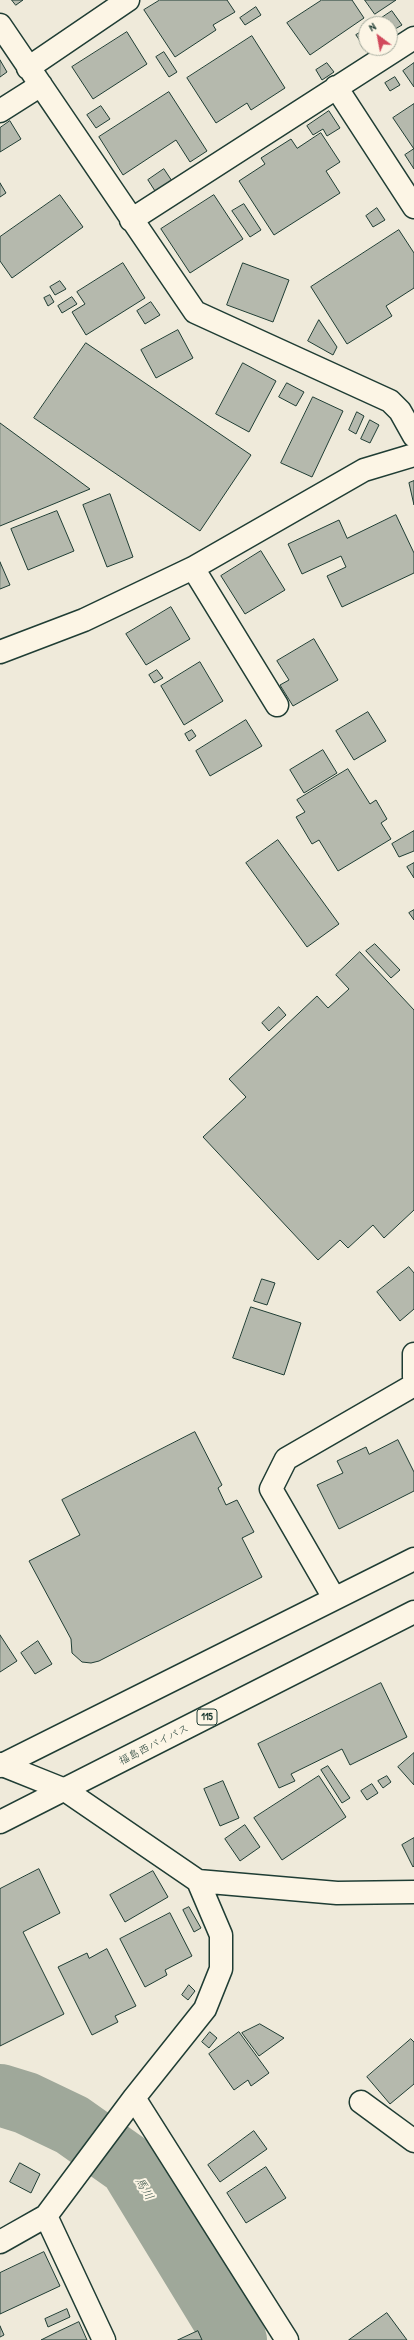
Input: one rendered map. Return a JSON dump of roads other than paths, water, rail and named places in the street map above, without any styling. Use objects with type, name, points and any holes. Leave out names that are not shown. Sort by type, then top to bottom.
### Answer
[{"type":"main road","points":[[28,68],[128,0]]},
{"type":"main road","points":[[0,25],[131,220],[195,312],[390,401],[400,411],[414,436]]},
{"type":"main road","points":[[131,220],[414,38]]},
{"type":"main road","points":[[0,111],[40,85]]},
{"type":"main road","points":[[336,87],[414,207]]},
{"type":"main road","points":[[0,652],[84,620],[193,568],[364,470],[414,455]]},
{"type":"main road","points":[[193,568],[277,705]]},
{"type":"main road","points":[[414,1354],[414,1377]]},
{"type":"main road","points":[[334,1598],[271,1490],[286,1459],[414,1385]]},
{"type":"main road","points":[[0,1765],[414,1559]]},
{"type":"main road","name":"福島西バイパス","points":[[0,1822],[414,1612]]},
{"type":"main road","points":[[0,1765],[65,1790],[198,1881],[338,1893],[414,1892]]},
{"type":"main road","points":[[0,2242],[46,2216],[134,2098],[205,2009],[222,1969],[221,1935],[198,1881]]},
{"type":"main road","points":[[134,2098],[287,2340]]},
{"type":"main road","points":[[361,2102],[414,2141]]},
{"type":"main road","points":[[46,2216],[104,2340]]},
{"type":"waterway","name":"馬川","points":[[0,2095],[26,2103],[72,2125],[130,2166],[236,2340]]}]
